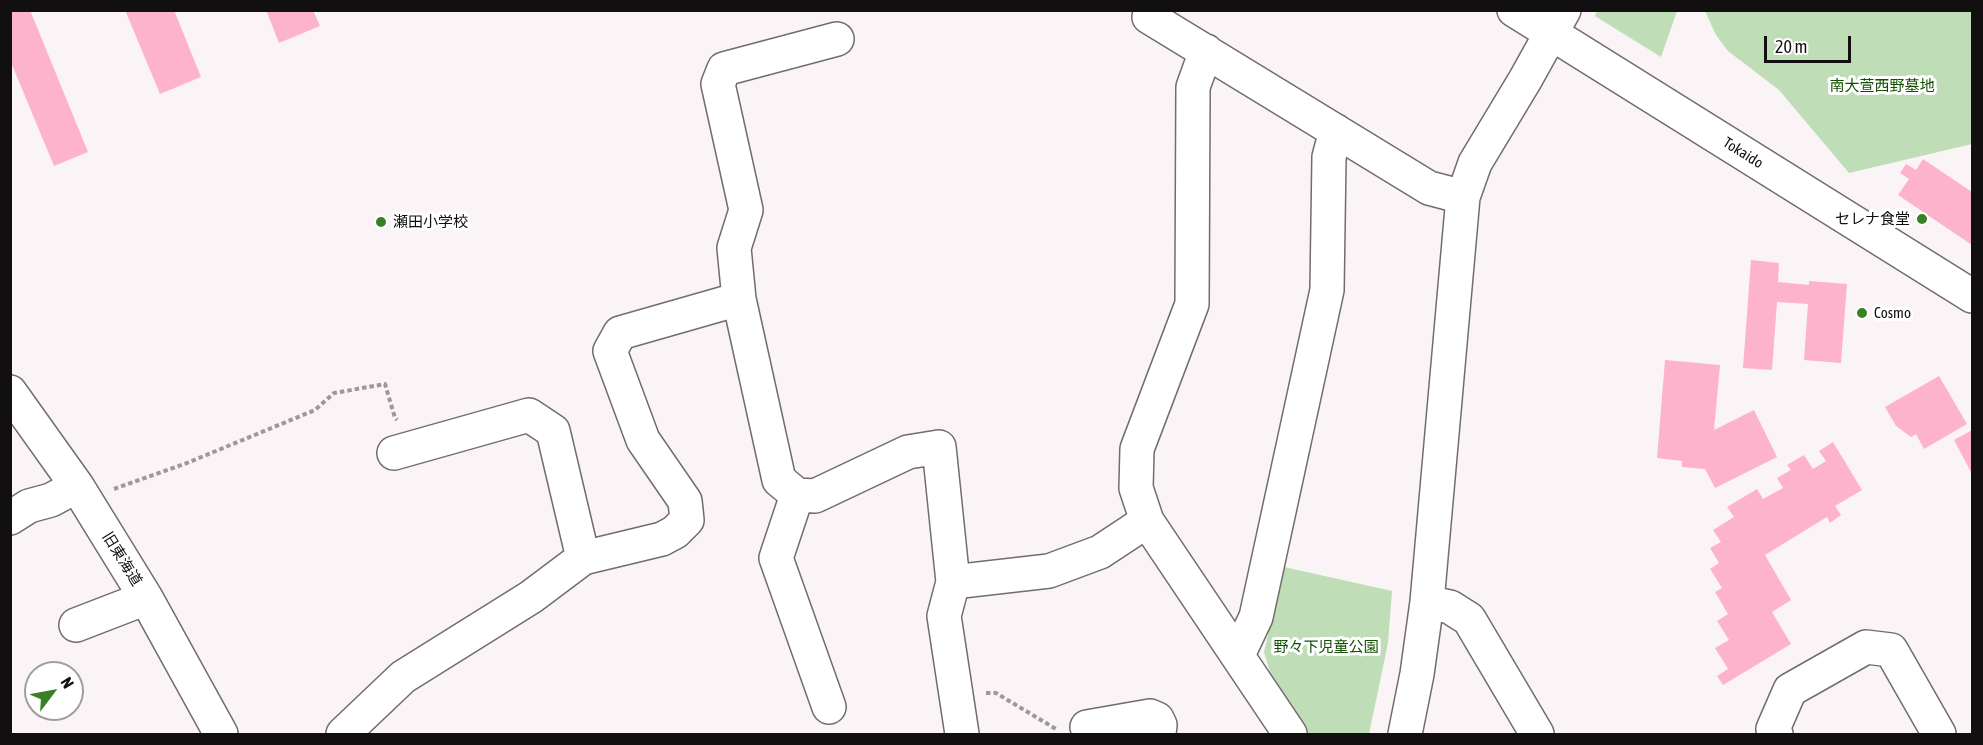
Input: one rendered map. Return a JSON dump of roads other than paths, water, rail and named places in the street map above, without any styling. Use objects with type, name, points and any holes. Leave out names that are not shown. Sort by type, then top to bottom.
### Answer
[{"type":"main road","name":"Tokaido","points":[[1514,10],[1557,22],[1972,296]]},
{"type":"main road","points":[[1149,16],[1429,188],[1463,197]]},
{"type":"main road","points":[[1405,735],[1417,674],[1427,602],[1463,197],[1475,162],[1557,22]]},
{"type":"main road","points":[[837,39],[802,58],[724,69],[718,84],[746,210],[734,248],[739,299],[779,480],[797,495],[816,496],[908,452],[939,447],[953,582],[944,616],[962,735]]},
{"type":"main road","points":[[1206,51],[1193,87],[1192,304],[1137,450],[1137,488],[1147,521],[1290,735]]},
{"type":"main road","points":[[1238,655],[1256,617],[1327,290],[1329,157],[1336,131]]},
{"type":"main road","points":[[343,735],[403,677],[531,597],[583,558],[662,538],[675,532],[687,520],[685,501],[643,440],[610,351],[620,333],[739,299]]},
{"type":"main road","name":"旧東海道","points":[[14,403],[82,493],[146,598],[221,735]]},
{"type":"main road","points":[[404,443],[530,414],[553,431],[583,558]]},
{"type":"main road","points":[[10,518],[29,506],[82,493]]},
{"type":"main road","points":[[797,495],[776,558],[829,707]]},
{"type":"main road","points":[[953,582],[1048,571],[1100,552],[1147,521]]},
{"type":"main road","points":[[76,625],[146,598]]},
{"type":"main road","points":[[1427,602],[1450,607],[1469,619],[1537,735]]},
{"type":"main road","points":[[1776,735],[1773,729],[1790,690],[1866,647],[1891,650],[1939,735]]},
{"type":"main road","points":[[1087,727],[1150,716],[1157,719],[1160,725],[1159,735]]},
{"type":"place","name":"セレナ食堂","points":[[1922,219]]},
{"type":"place","name":"瀬田小学校","points":[[381,222]]},
{"type":"place","name":"Cosmo","points":[[1862,313]]},
{"type":"park label","name":"南大萱西野墓地","points":[[1882,86]]},
{"type":"park label","name":"野々下児童公園","points":[[1326,647]]}]
